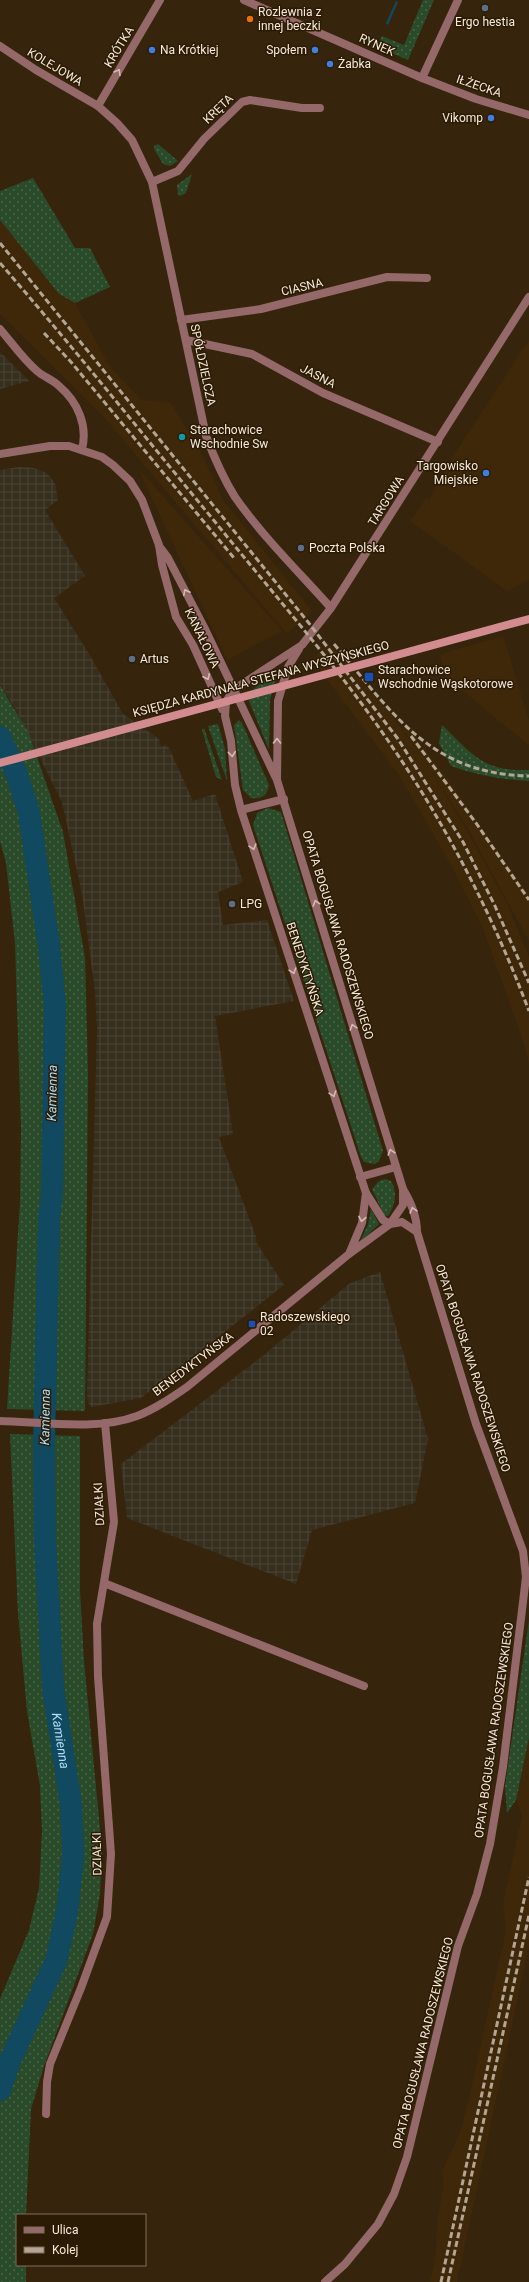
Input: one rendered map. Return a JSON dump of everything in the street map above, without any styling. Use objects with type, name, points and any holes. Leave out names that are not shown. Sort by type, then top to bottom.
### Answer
[{"type":"main road","name":"KSIĘDZA KARDYNAŁA STEFANA WYSZYŃSKIEGO","points":[[0,763],[529,619]]},
{"type":"street","name":"KRÓTKA","points":[[98,106],[160,0]]},
{"type":"street","name":"RYNEK","points":[[244,0],[422,78]]},
{"type":"street","points":[[422,78],[458,0]]},
{"type":"street","name":"KOLEJOWA","points":[[0,46],[36,70],[98,106]]},
{"type":"street","name":"IŁŻECKA","points":[[422,78],[476,99],[529,115]]},
{"type":"street","name":"KRĘTA","points":[[152,182],[178,171],[204,139],[242,102],[250,100],[302,108],[320,108]]},
{"type":"street","name":"SPÓŁDZIELCZA","points":[[98,106],[117,123],[132,140],[152,182],[206,436],[218,466],[235,496],[261,530],[331,608]]},
{"type":"street","name":"CIASNA","points":[[181,320],[261,309],[387,277],[427,278]]},
{"type":"street","name":"TARGOWA","points":[[233,690],[302,645],[331,608],[529,297]]},
{"type":"street","points":[[0,330],[38,371],[60,387],[71,399],[83,424],[85,432],[82,449]]},
{"type":"street","name":"JASNA","points":[[186,340],[252,354],[323,393],[438,442]]},
{"type":"street","name":"KANAŁOWA","points":[[0,454],[50,446],[69,446],[82,449],[108,461],[123,474],[135,489],[159,545],[168,558],[193,606],[277,780]]},
{"type":"street","name":"KANAŁOWA","points":[[159,545],[162,565],[176,617],[193,645],[225,716]]},
{"type":"street","name":"OPATA BOGUSŁAWA RADOSZEWSKIEGO","points":[[302,645],[288,667],[278,701],[277,780],[396,1167],[403,1189],[411,1202],[417,1223],[417,1232],[476,1424],[523,1551],[526,1577],[503,1767],[490,1844],[478,1894],[458,1946],[407,2157],[394,2194],[378,2224],[344,2264],[324,2282]]},
{"type":"street","name":"BENEDYKTYŃSKA","points":[[233,690],[226,702],[225,716],[231,741],[236,786],[241,810],[366,1194],[362,1223],[349,1254]]},
{"type":"street","points":[[241,810],[284,799]]},
{"type":"street","points":[[360,1178],[396,1167]]},
{"type":"street","name":"BENEDYKTYŃSKA","points":[[4,1421],[86,1424],[105,1423],[136,1417],[168,1400],[349,1254],[390,1224],[403,1205],[403,1189]]},
{"type":"street","points":[[366,1194],[383,1220],[390,1224],[402,1222],[417,1232]]},
{"type":"street","name":"DZIAŁKI","points":[[46,2114],[47,2082],[50,2064],[82,1988],[107,1917],[109,1905],[111,1854],[98,1677],[97,1639],[97,1624],[114,1522],[105,1423]]},
{"type":"street","points":[[104,1583],[360,1684]]},
{"type":"shaded area","points":[[0,220],[59,294],[75,303],[109,365],[141,400],[171,403],[203,456],[223,500],[312,611],[287,634],[102,415],[0,314]]},
{"type":"shaded area","name":"Targowisko Miejskie","points":[[529,340],[529,580],[507,591],[410,521],[426,498],[429,500],[455,453]]},
{"type":"shaded area","points":[[0,352],[29,381],[0,389]]},
{"type":"shaded area","points":[[19,467],[34,468],[47,473],[55,483],[58,500],[45,510],[85,576],[54,598],[89,654],[123,714],[159,739],[161,747],[166,745],[169,748],[193,801],[215,794],[243,882],[218,892],[223,925],[267,920],[294,1001],[215,1016],[233,1134],[219,1137],[256,1237],[256,1242],[284,1285],[141,1398],[92,1407],[88,1403],[87,1393],[97,1029],[95,991],[82,894],[62,802],[16,710],[0,684],[0,470]]},
{"type":"shaded area","points":[[138,468],[282,631],[227,660]]},
{"type":"shaded area","points":[[503,636],[529,720],[529,744],[527,744],[446,677],[440,654]]},
{"type":"shaded area","points":[[329,643],[393,717],[423,758],[467,831],[508,905],[529,957],[529,1064],[522,1038],[482,926],[447,858],[399,775],[312,659]]},
{"type":"shaded area","points":[[407,726],[448,779],[529,895],[529,941],[469,831],[403,729]]},
{"type":"shaded area","points":[[380,1272],[428,1439],[415,1503],[312,1530],[296,1584],[127,1518],[121,1464],[264,1355],[350,1283]]},
{"type":"shaded area","points":[[529,1738],[529,1946],[457,2282],[430,2282],[436,2253],[437,2222],[444,2183],[442,2171],[459,2135],[469,2099],[506,1930],[503,1904],[522,1815],[516,1800]]},
{"type":"green space","points":[[423,0],[434,0],[408,60],[377,47],[382,36],[404,45]]},
{"type":"green space","points":[[158,144],[178,161],[170,166],[163,164],[154,149],[154,146]]},
{"type":"green space","points":[[192,174],[186,193],[180,196],[178,194],[177,185]]},
{"type":"green space","points":[[33,178],[75,248],[90,248],[110,287],[75,303],[59,294],[0,220],[0,191]]},
{"type":"green space","points":[[278,670],[270,700],[269,750],[249,701],[251,691]]},
{"type":"green space","points":[[0,685],[29,734],[63,832],[85,958],[88,1074],[85,1411],[7,1409],[20,1202],[21,1130],[15,943],[6,863],[0,841]]},
{"type":"green space","points":[[239,720],[242,723],[269,785],[267,792],[258,798],[251,798],[243,790],[234,725]]},
{"type":"green space","points":[[218,724],[225,749],[227,781],[208,726]]},
{"type":"green space","points":[[442,725],[471,753],[489,764],[500,768],[513,770],[529,770],[529,781],[509,780],[470,772],[451,766],[439,743]]},
{"type":"green space","points":[[204,728],[222,780],[216,777],[202,730]]},
{"type":"green space","points":[[268,808],[281,812],[383,1151],[379,1161],[375,1164],[364,1162],[361,1157],[253,825],[257,813]]},
{"type":"green space","points":[[385,1179],[391,1181],[395,1194],[394,1203],[388,1216],[384,1215],[372,1189],[379,1181]]},
{"type":"green space","points":[[371,1209],[379,1224],[359,1243],[368,1225]]},
{"type":"green space","points":[[10,1434],[80,1436],[80,1590],[84,1661],[102,1850],[100,1894],[93,1934],[44,2066],[31,2109],[26,2214],[16,2214],[16,2266],[26,2266],[26,2282],[0,2282],[0,1999],[29,1930],[39,1888],[42,1831],[40,1786],[27,1711],[18,1613]]},
{"type":"green space","points":[[529,1620],[529,1738],[516,1800],[507,1813],[505,1786]]},
{"type":"water","points":[[396,1],[398,2],[388,25],[386,23]]},
{"type":"waterway","name":"Kamienna","points":[[0,737],[17,775],[29,813],[49,946],[55,1006],[52,1194],[49,1218],[44,1444],[45,1540],[53,1688],[71,1805],[73,1855],[67,1912],[56,1961],[9,2063],[0,2090]]},
{"type":"railway","points":[[0,243],[308,622],[398,739],[463,842],[495,906],[529,983]]},
{"type":"railway","points":[[0,263],[82,360],[306,632],[371,716],[432,808],[468,874],[485,907],[529,1011]]},
{"type":"railway","points":[[44,333],[71,362],[234,558]]},
{"type":"railway","points":[[334,644],[395,715],[416,735],[439,751],[464,764],[494,773],[529,776]]},
{"type":"railway","points":[[411,736],[476,823],[529,900]]},
{"type":"railway","points":[[441,2282],[529,1877]]},
{"type":"railway","points":[[448,2282],[529,1915]]},
{"type":"place","name":"Ergo hestia","points":[[485,8]]},
{"type":"place","name":"Rozlewnia z innej beczki","points":[[250,19]]},
{"type":"place","name":"Na Krótkiej","points":[[152,50]]},
{"type":"place","name":"Społem","points":[[315,50]]},
{"type":"place","name":"Żabka","points":[[330,64]]},
{"type":"place","name":"Vikomp","points":[[491,118]]},
{"type":"place","name":"Starachowice Wschodnie Sw","points":[[182,437]]},
{"type":"place","name":"Targowisko Miejskie","points":[[486,473]]},
{"type":"place","name":"Poczta Polska","points":[[301,548]]},
{"type":"place","name":"Artus","points":[[132,659]]},
{"type":"place","name":"Starachowice Wschodnie Wąskotorowe","points":[[369,677]]},
{"type":"place","name":"LPG","points":[[232,904]]},
{"type":"place","name":"Radoszewskiego 02","points":[[252,1324]]}]
